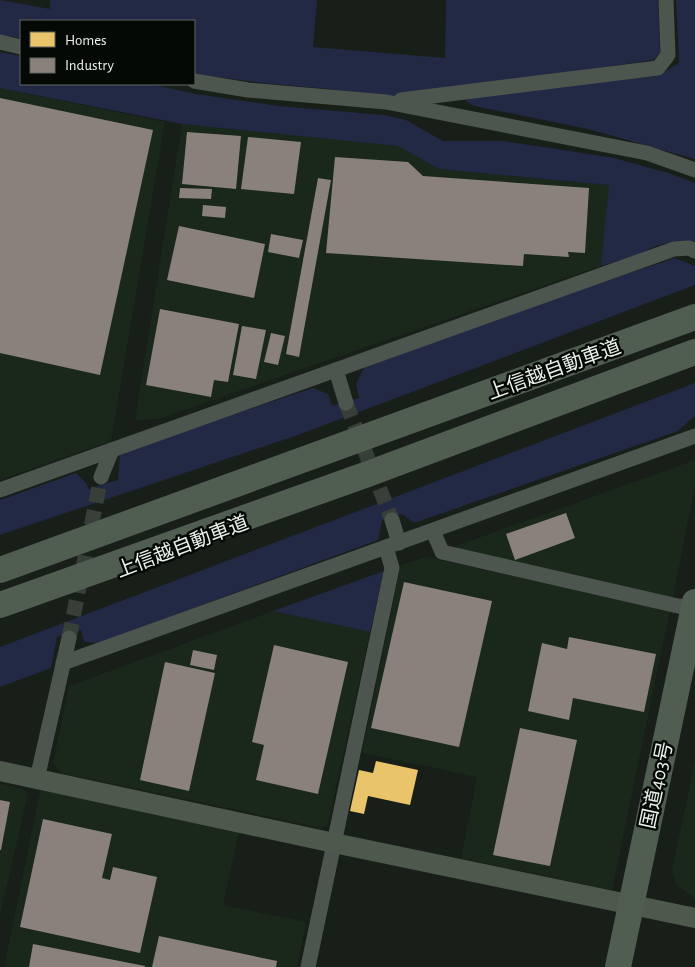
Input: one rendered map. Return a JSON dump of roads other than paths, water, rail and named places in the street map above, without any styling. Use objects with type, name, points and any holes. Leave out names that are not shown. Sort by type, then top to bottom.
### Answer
[{"type":"highway","name":"上信越自動車道","points":[[0,570],[695,317]]},
{"type":"highway","name":"上信越自動車道","points":[[0,605],[365,475],[695,352]]},
{"type":"highway","name":"上信越自動車道","points":[[0,558],[195,490],[356,441]]},
{"type":"highway","name":"上信越自動車道","points":[[0,618],[365,475]]},
{"type":"highway","name":"国道403号","points":[[618,967],[694,605]]},
{"type":"street","points":[[386,102],[658,68],[668,55],[666,0]]},
{"type":"street","points":[[0,42],[20,47]]},
{"type":"street","points":[[195,81],[248,90],[386,102],[647,153],[695,170]]},
{"type":"street","points":[[0,490],[674,249],[689,248],[695,251]]},
{"type":"street","points":[[336,370],[346,403]]},
{"type":"street","points":[[62,663],[695,436]]},
{"type":"street","points":[[101,477],[112,450]]},
{"type":"street","points":[[308,967],[392,568],[392,520]]},
{"type":"street","points":[[434,531],[442,552],[678,606],[694,605]]},
{"type":"street","points":[[37,779],[69,638]]},
{"type":"street","points":[[0,771],[695,918]]},
{"type":"tunnel","points":[[346,403],[392,520]]},
{"type":"tunnel","points":[[69,638],[101,477]]}]
